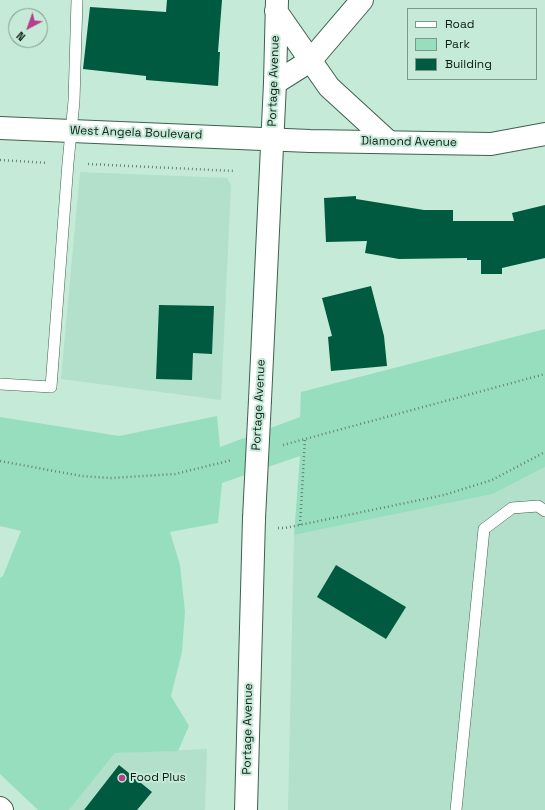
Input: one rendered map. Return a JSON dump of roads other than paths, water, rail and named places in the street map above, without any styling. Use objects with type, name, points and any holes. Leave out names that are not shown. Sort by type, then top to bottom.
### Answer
[{"type":"main road","points":[[275,83],[310,61],[362,0]]},
{"type":"main road","points":[[277,6],[310,61],[329,87],[389,142]]},
{"type":"main road","name":"Portage Avenue","points":[[246,810],[253,523],[275,83],[277,6]]},
{"type":"main road","name":"West Angela Boulevard","points":[[0,128],[272,138]]},
{"type":"main road","name":"Diamond Avenue","points":[[272,138],[310,141],[491,144],[545,134]]},
{"type":"lane","points":[[0,384],[51,387],[74,101],[77,0]]},
{"type":"lane","points":[[456,810],[484,530],[512,508],[538,506],[545,511]]},
{"type":"place","name":"Food Plus","points":[[122,778]]}]
